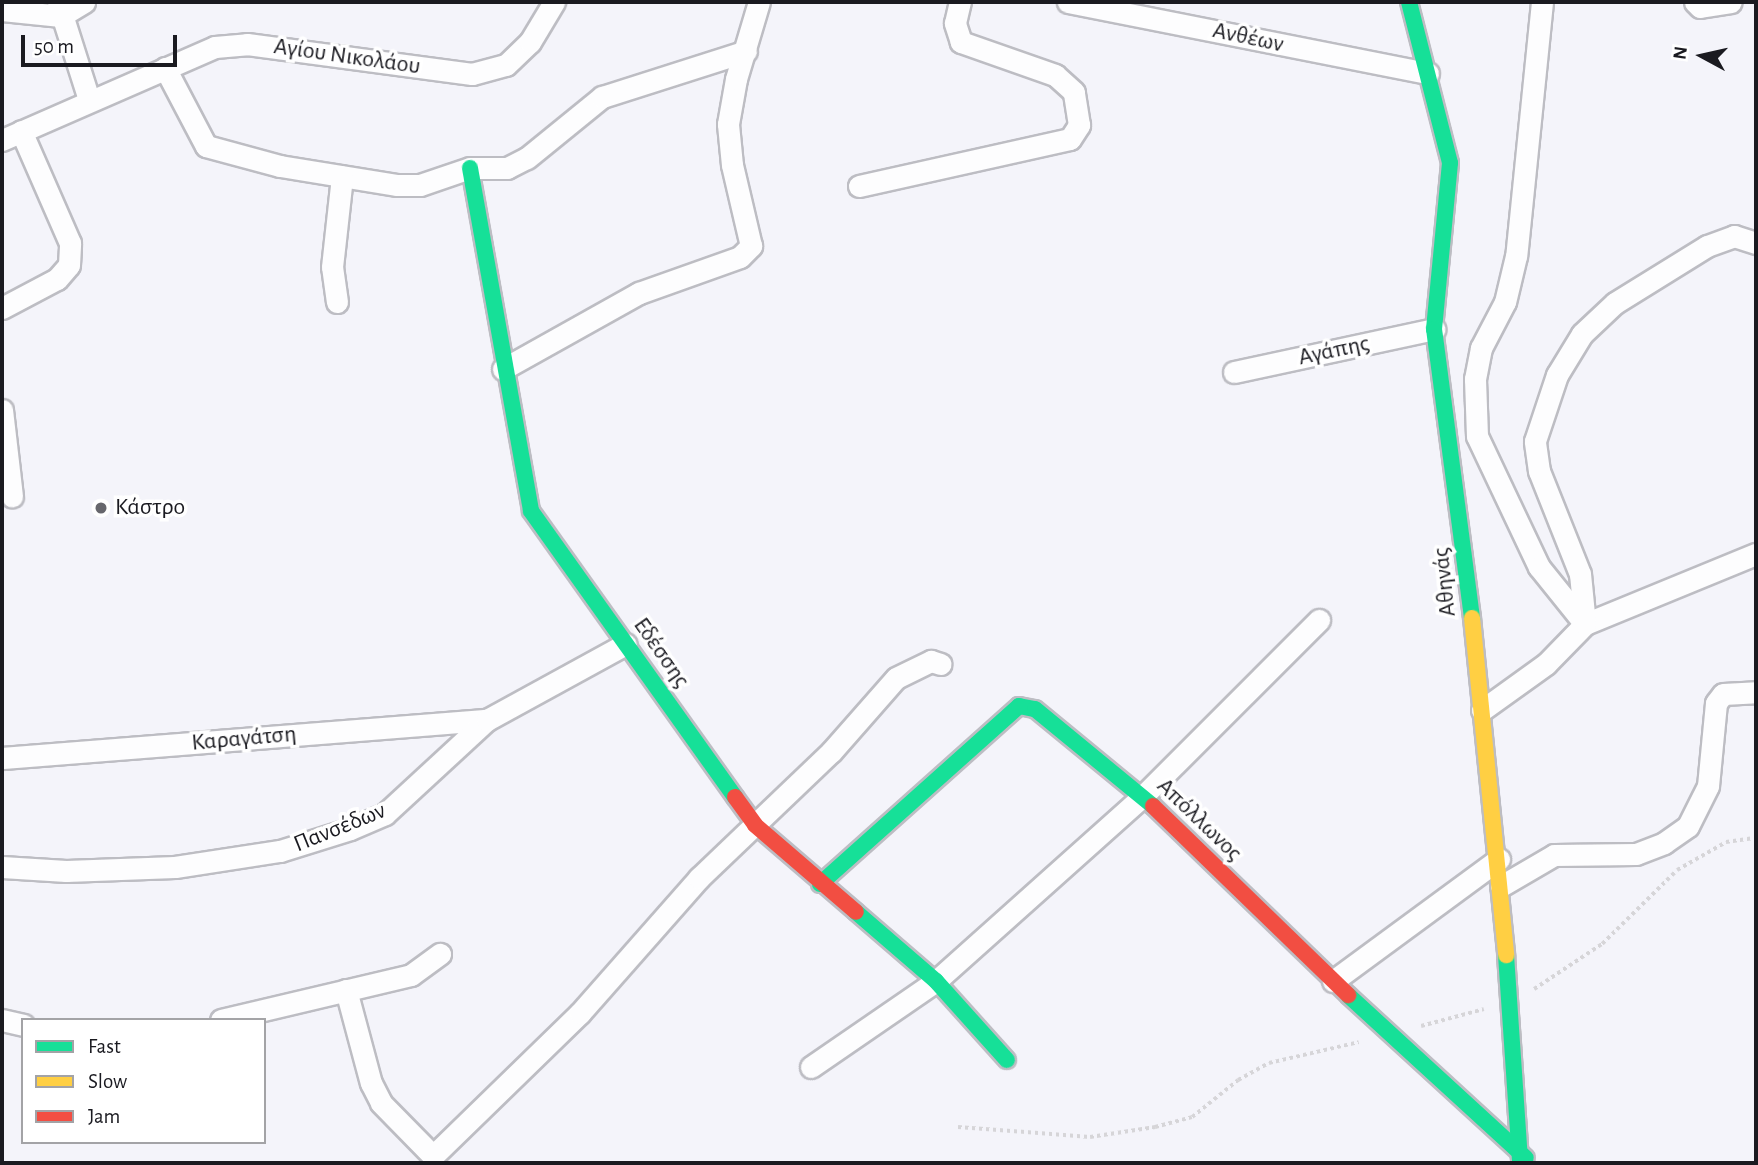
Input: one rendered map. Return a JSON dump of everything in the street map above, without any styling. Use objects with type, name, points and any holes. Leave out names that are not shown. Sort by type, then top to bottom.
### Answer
[{"type":"street","points":[[2,10],[59,9],[84,2]]},
{"type":"street","name":"Αγίου Νικολάου","points":[[11,136],[215,47],[247,44],[472,74],[506,65],[530,42],[554,2]]},
{"type":"street","points":[[503,369],[639,293],[740,257],[751,246],[732,165],[728,124],[759,2]]},
{"type":"street","points":[[859,186],[1070,139],[1079,125],[1074,92],[1055,75],[961,42],[955,23],[960,2]]},
{"type":"street","name":"Ανθέων","points":[[1068,2],[1112,6],[1428,73]]},
{"type":"street","name":"Αθηνάς","points":[[1409,2],[1450,163],[1443,271],[1434,329],[1502,886],[1519,1157]]},
{"type":"street","points":[[1542,2],[1516,256],[1505,302],[1481,348],[1474,401],[1477,436],[1539,567],[1585,624]]},
{"type":"street","points":[[1695,2],[1700,7],[1731,2]]},
{"type":"street","points":[[59,9],[89,100]]},
{"type":"street","points":[[165,68],[206,146],[342,177],[420,185],[470,168],[508,168],[527,158],[602,97],[746,51]]},
{"type":"street","points":[[2,309],[57,279],[69,265],[70,243],[11,136]]},
{"type":"street","name":"Εδέσσης","points":[[470,168],[503,369],[531,511],[755,825],[820,884],[936,981],[1007,1060]]},
{"type":"street","points":[[337,302],[332,267],[342,177]]},
{"type":"street","points":[[1585,624],[1580,574],[1539,471],[1535,441],[1557,374],[1582,334],[1615,303],[1707,246],[1734,236],[1756,243]]},
{"type":"street","name":"Αγάπης","points":[[1234,372],[1434,329]]},
{"type":"street","points":[[2,410],[12,496]]},
{"type":"street","points":[[1482,710],[1546,664],[1585,624],[1756,554]]},
{"type":"street","points":[[811,1068],[936,981],[1143,796],[1320,620]]},
{"type":"street","name":"Πανσέδων","points":[[2,867],[66,871],[174,867],[280,851],[385,814],[487,720],[626,644]]},
{"type":"street","points":[[346,990],[370,1083],[381,1103],[433,1156],[580,1013],[699,878],[831,752],[896,678],[931,661],[941,664]]},
{"type":"street","points":[[1502,886],[1555,855],[1636,853],[1664,843],[1688,826],[1708,786],[1716,703],[1723,694],[1756,692]]},
{"type":"street","name":"Απόλλωνος","points":[[820,884],[1019,706],[1035,709],[1143,796],[1519,1157],[1532,1163]]},
{"type":"street","name":"Καραγάτση","points":[[2,758],[487,720]]},
{"type":"street","points":[[1333,981],[1499,859]]},
{"type":"street","points":[[229,1018],[411,975],[440,954]]},
{"type":"street","points":[[2,1020],[21,1025]]},
{"type":"traffic: fast","points":[[1409,2],[1450,163],[1434,329],[1472,618]]},
{"type":"traffic: fast","points":[[470,168],[531,511],[735,797]]},
{"type":"traffic: fast","points":[[820,884],[1019,706],[1035,709],[1153,806]]},
{"type":"traffic: fast","points":[[856,912],[936,981],[1007,1060]]},
{"type":"traffic: fast","points":[[1506,955],[1520,1163]]},
{"type":"traffic: fast","points":[[1348,995],[1526,1158]]},
{"type":"traffic: slow","points":[[1472,618],[1506,955]]},
{"type":"traffic: jam","points":[[735,797],[755,825],[856,912]]},
{"type":"traffic: jam","points":[[1153,806],[1348,995]]},
{"type":"place","name":"Κάστρο","points":[[101,508]]}]
